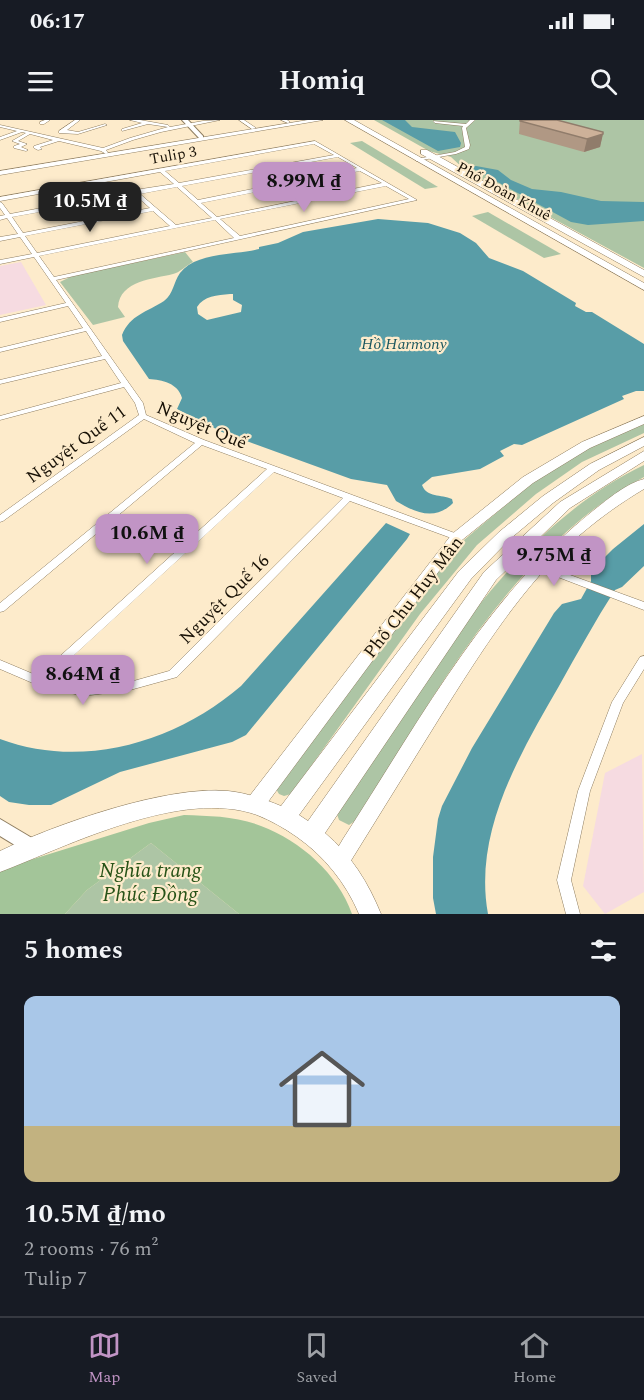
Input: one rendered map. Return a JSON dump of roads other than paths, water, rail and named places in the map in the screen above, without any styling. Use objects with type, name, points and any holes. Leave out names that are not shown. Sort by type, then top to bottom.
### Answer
[{"type":"main road","points":[[0,172],[105,151],[302,120]]},
{"type":"main road","points":[[0,172],[320,120]]},
{"type":"main road","name":"Phố Đoàn Khuê","points":[[348,120],[644,287]]},
{"type":"main road","name":"Phố Đoàn Khuê","points":[[366,120],[644,274]]},
{"type":"main road","name":"Phố Chu Huy Mân","points":[[255,804],[457,537],[528,480],[586,445],[644,420]]},
{"type":"main road","name":"Phố Chu Huy Mân","points":[[285,817],[465,575],[479,560],[546,501],[589,472],[644,441]]},
{"type":"main road","points":[[311,835],[490,576],[565,505],[644,455]]},
{"type":"main road","points":[[340,861],[451,685],[507,605],[540,567],[590,520],[644,483]]},
{"type":"main road","points":[[1,860],[30,847],[164,804],[210,799],[255,804],[285,817],[311,835],[340,861],[364,898],[370,914]]},
{"type":"street","points":[[42,123],[48,120]]},
{"type":"street","points":[[48,138],[64,131],[78,120]]},
{"type":"street","points":[[132,120],[170,126]]},
{"type":"street","points":[[0,126],[105,151],[170,126],[186,122],[218,120]]},
{"type":"street","points":[[241,120],[254,128]]},
{"type":"street","points":[[435,122],[465,125],[473,120]]},
{"type":"street","points":[[186,122],[201,137]]},
{"type":"street","points":[[124,130],[149,123]]},
{"type":"street","points":[[64,131],[78,133],[105,125]]},
{"type":"street","points":[[418,159],[456,153],[467,148],[468,144],[464,135],[465,125]]},
{"type":"street","points":[[0,139],[20,132]]},
{"type":"street","points":[[27,150],[16,147],[25,144],[14,141],[28,134]]},
{"type":"street","points":[[40,149],[36,147],[57,140]]},
{"type":"street","name":"Tulip 3","points":[[0,199],[315,142],[337,156]]},
{"type":"street","points":[[78,149],[86,146]]},
{"type":"street","points":[[3,217],[337,156],[414,200],[52,279]]},
{"type":"street","points":[[197,202],[361,169]]},
{"type":"street","points":[[160,170],[238,238]]},
{"type":"street","points":[[0,262],[387,184]]},
{"type":"street","points":[[135,192],[174,227]]},
{"type":"street","name":"Nguyệt Quế","points":[[0,204],[3,217],[22,234],[139,403],[143,416],[201,442],[457,537]]},
{"type":"street","points":[[0,239],[154,209]]},
{"type":"street","points":[[0,320],[70,304]]},
{"type":"street","points":[[0,350],[87,329]]},
{"type":"street","points":[[0,382],[106,357]]},
{"type":"street","points":[[0,418],[125,384]]},
{"type":"street","name":"Nguyệt Quế 11","points":[[0,519],[143,416]]},
{"type":"street","points":[[0,608],[201,442]]},
{"type":"street","points":[[39,681],[272,469]]},
{"type":"street","name":"Nguyệt Quế 16","points":[[0,664],[39,681],[82,692],[130,686],[173,674],[349,497]]},
{"type":"street","points":[[540,567],[644,606]]},
{"type":"street","points":[[573,914],[564,880],[584,791],[618,702],[644,660]]},
{"type":"street","points":[[0,827],[30,847]]},
{"type":"water","points":[[382,120],[405,120],[412,127],[455,132],[461,143],[460,147],[438,151]]},
{"type":"water","points":[[470,167],[498,170],[511,180],[532,189],[561,192],[601,201],[644,202],[644,221],[588,225],[571,222]]},
{"type":"water","name":"Hồ Harmony","points":[[378,219],[428,223],[460,233],[476,243],[489,258],[523,271],[576,303],[575,306],[586,312],[592,312],[644,344],[644,391],[622,396],[624,399],[522,445],[514,444],[500,451],[504,456],[480,469],[432,477],[422,485],[424,489],[431,494],[448,497],[453,503],[446,509],[432,513],[418,512],[396,501],[387,485],[351,479],[222,432],[177,409],[182,398],[180,393],[169,383],[149,379],[123,341],[122,335],[125,328],[134,318],[164,301],[172,291],[180,273],[196,261],[217,255],[259,249],[259,247],[278,243],[303,232]],"holes":[[[233,294],[233,300],[242,305],[241,312],[207,320],[198,314],[197,307],[203,300]]]},
{"type":"water","points":[[386,523],[410,534],[246,735],[232,742],[120,772],[51,805],[9,802],[0,796],[0,739],[32,748],[64,752],[96,751],[158,736],[215,706],[241,686]]},
{"type":"water","points":[[644,524],[644,566],[622,587],[615,590],[529,739],[503,795],[487,853],[485,883],[488,914],[436,914],[433,898],[433,857],[438,819],[442,806],[472,748],[554,613],[562,604],[581,599],[591,581],[591,571],[613,549]]},
{"type":"park label","name":"Nghĩa trang Phúc Đồng","points":[[150,882]]}]
